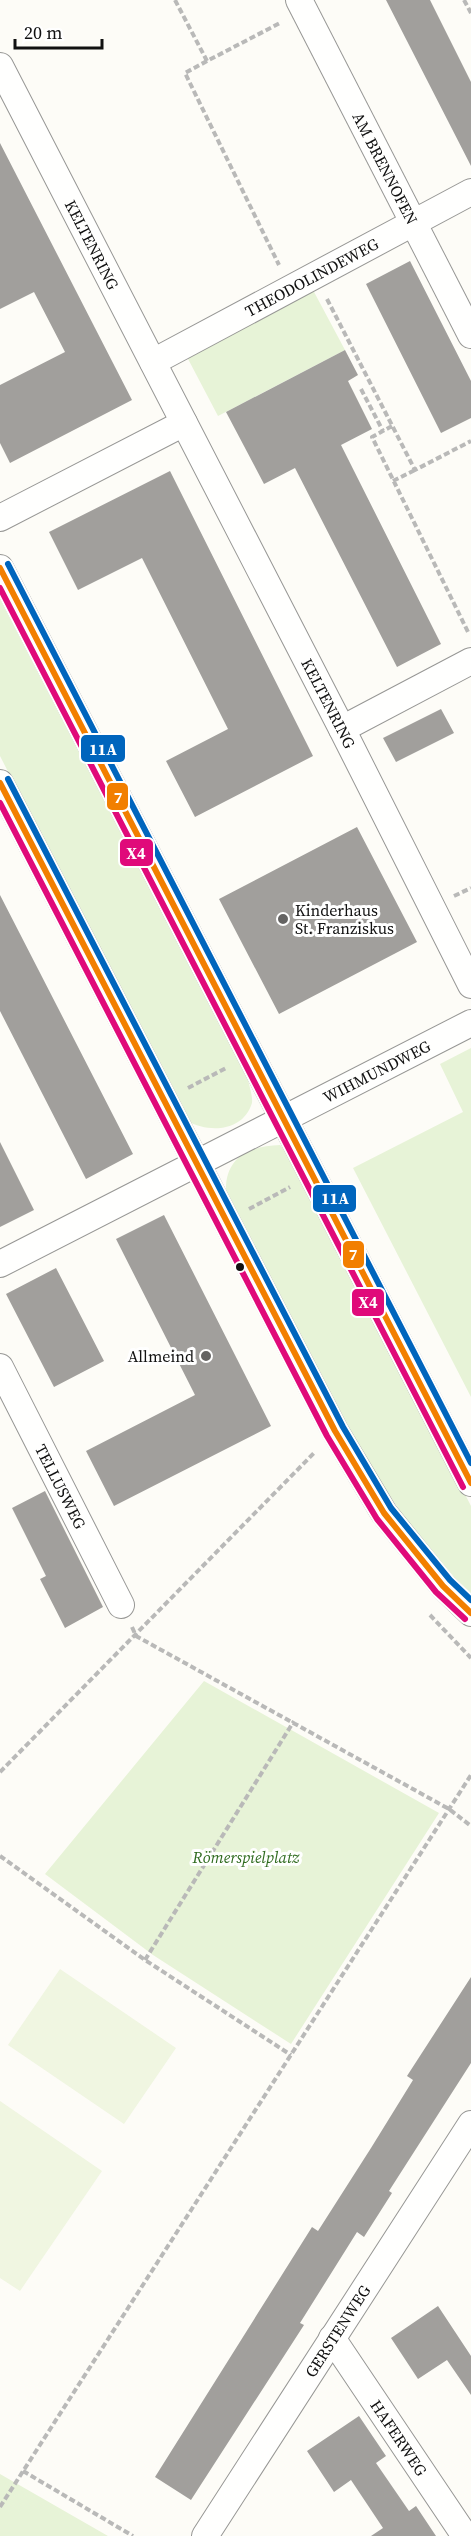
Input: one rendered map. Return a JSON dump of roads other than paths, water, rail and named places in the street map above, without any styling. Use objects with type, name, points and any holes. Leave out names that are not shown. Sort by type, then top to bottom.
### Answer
[{"type":"street","name":"AM BRENNOFEN","points":[[302,5],[471,335]]},
{"type":"street","name":"KELTENRING","points":[[0,66],[342,729],[471,985]]},
{"type":"street","name":"THEODOLINDEWEG","points":[[153,362],[292,290],[471,192]]},
{"type":"street","points":[[0,518],[184,423]]},
{"type":"street","points":[[0,568],[471,1483]]},
{"type":"street","points":[[342,729],[471,661]]},
{"type":"street","points":[[0,783],[335,1431],[384,1513],[443,1586],[471,1613]]},
{"type":"street","name":"WIHMUNDWEG","points":[[0,1264],[471,1023]]},
{"type":"street","name":"TELLUSWEG","points":[[0,1366],[121,1605]]},
{"type":"street","name":"GERSTENWEG","points":[[205,2536],[471,2124]]},
{"type":"street","name":"HAFERWEG","points":[[332,2338],[465,2536]]},
{"type":"place","name":"Kinderhaus St. Franziskus","points":[[283,919]]},
{"type":"place","name":"Allmeind","points":[[206,1356]]},
{"type":"park label","name":"Römerspielplatz","points":[[246,1857]]}]
